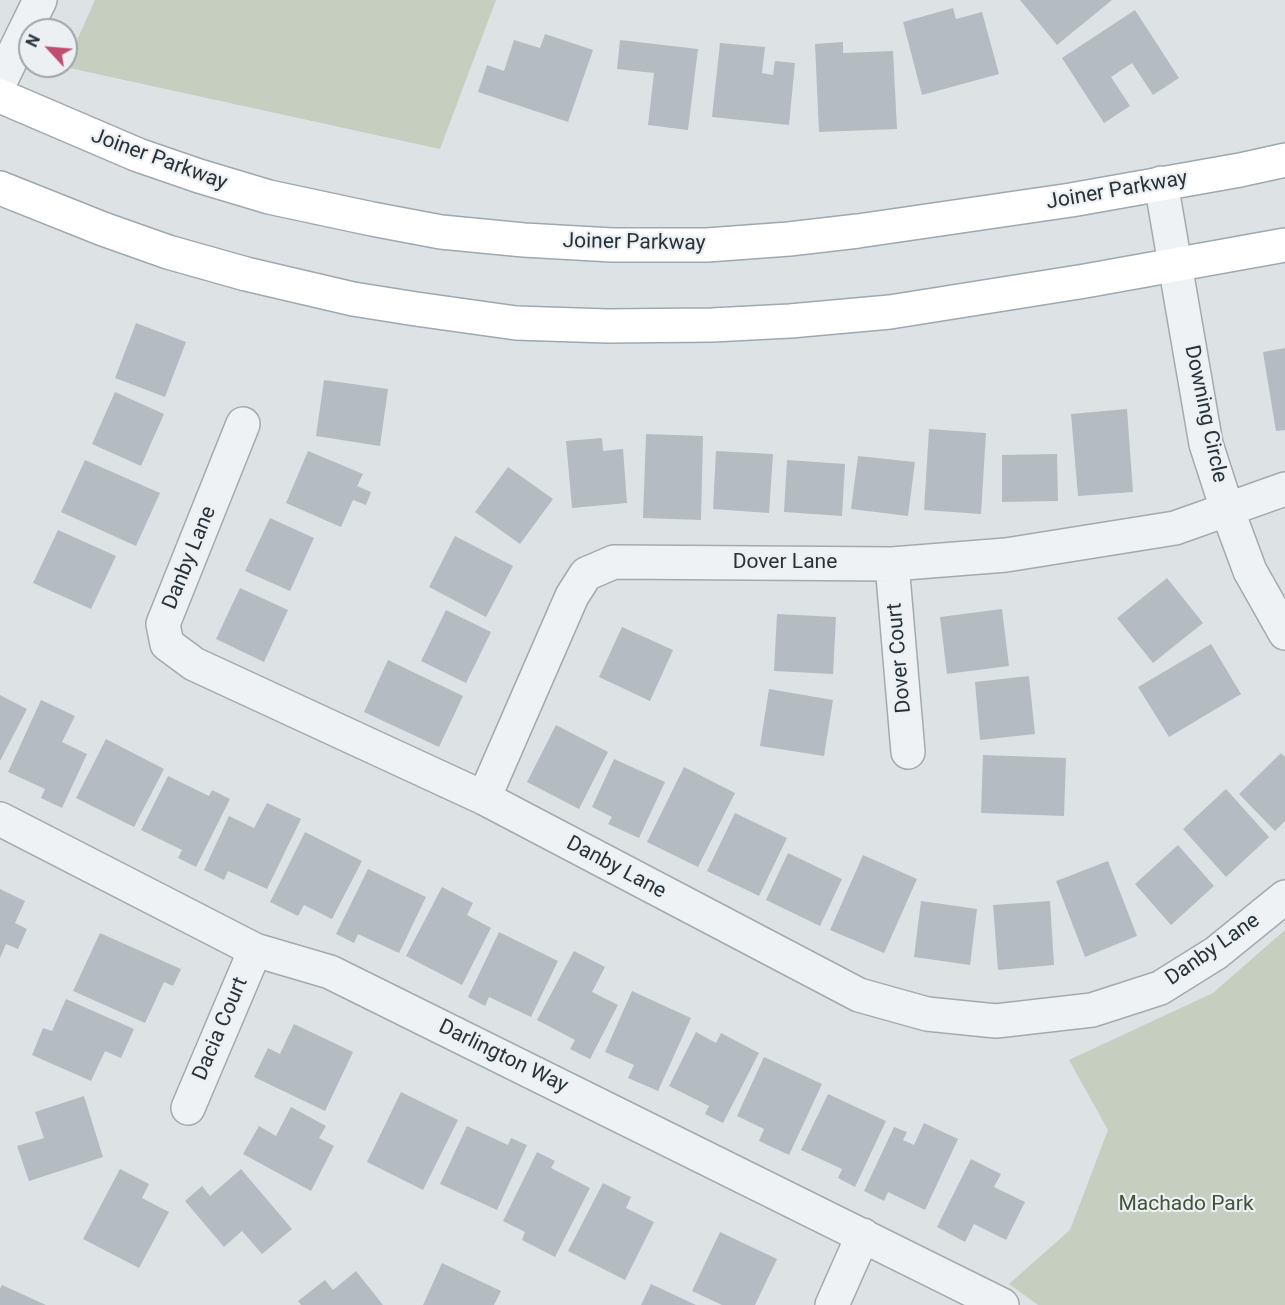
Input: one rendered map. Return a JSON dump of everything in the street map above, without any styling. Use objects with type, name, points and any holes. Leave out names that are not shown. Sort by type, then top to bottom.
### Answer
[{"type":"main road","name":"Joiner Parkway","points":[[0,96],[138,155],[269,197],[441,232],[612,245],[707,245],[858,231],[1059,201],[1240,170],[1285,160]]},
{"type":"main road","points":[[0,188],[168,252],[246,274],[352,299],[516,323],[607,326],[712,325],[890,312],[1175,266],[1285,245]]},
{"type":"street","points":[[0,82],[40,0]]},
{"type":"street","name":"Downing Circle","points":[[1161,183],[1206,444],[1250,571],[1285,633]]},
{"type":"street","name":"Danby Lane","points":[[243,424],[163,624],[168,644],[194,664],[484,798],[859,996],[927,1014],[996,1022],[1092,1010],[1160,988],[1216,953],[1285,897]]},
{"type":"street","name":"Dover Lane","points":[[484,798],[572,596],[586,574],[614,562],[892,564],[1005,555],[1174,528],[1285,489]]},
{"type":"street","name":"Dover Court","points":[[892,564],[908,752]]},
{"type":"street","name":"Darlington Way","points":[[0,819],[255,950],[330,972],[1002,1305]]},
{"type":"street","name":"Dacia Court","points":[[188,1108],[255,950]]},
{"type":"street","points":[[832,1305],[863,1235]]},
{"type":"green space","points":[[95,0],[496,0],[440,149],[78,70],[78,38]]},
{"type":"green space","name":"Machado Park","points":[[1285,930],[1285,1305],[1038,1305],[1009,1284],[1070,1230],[1108,1130],[1069,1060],[1213,993]]},
{"type":"building","points":[[1020,0],[1112,0],[1057,45]]},
{"type":"building","points":[[953,8],[956,19],[982,12],[999,74],[922,95],[903,22]]},
{"type":"building","points":[[1135,10],[1179,78],[1153,95],[1132,63],[1111,77],[1130,106],[1104,123],[1062,58]]},
{"type":"building","points":[[545,34],[593,50],[568,122],[478,92],[487,65],[504,71],[514,40],[540,48]]},
{"type":"building","points":[[620,40],[698,49],[688,130],[648,125],[654,73],[617,69]]},
{"type":"building","points":[[843,42],[843,53],[893,51],[897,129],[819,132],[815,44]]},
{"type":"building","points":[[720,43],[765,47],[762,73],[773,75],[775,61],[795,63],[789,125],[712,117]]},
{"type":"building","points":[[136,323],[186,342],[165,397],[115,378]]},
{"type":"building","points":[[1285,348],[1285,430],[1276,431],[1263,352]]},
{"type":"building","points":[[324,380],[388,389],[380,446],[316,436]]},
{"type":"building","points":[[115,392],[164,414],[141,466],[92,444]]},
{"type":"building","points":[[1127,409],[1133,492],[1078,496],[1071,414]]},
{"type":"building","points":[[929,429],[986,433],[981,514],[924,510]]},
{"type":"building","points":[[646,434],[703,436],[701,520],[643,518]]},
{"type":"building","points":[[602,438],[603,451],[623,449],[627,503],[572,508],[566,441]]},
{"type":"building","points":[[308,451],[363,474],[357,486],[371,492],[366,505],[353,500],[341,527],[286,503]]},
{"type":"building","points":[[716,451],[773,454],[769,513],[713,509]]},
{"type":"building","points":[[1057,454],[1058,501],[1002,502],[1002,455]]},
{"type":"building","points":[[858,456],[915,462],[908,516],[851,509]]},
{"type":"building","points":[[85,460],[160,493],[136,546],[61,512]]},
{"type":"building","points":[[787,460],[845,464],[842,516],[784,512]]},
{"type":"building","points":[[508,467],[553,499],[520,544],[475,512]]},
{"type":"building","points":[[270,518],[314,538],[290,591],[245,571]]},
{"type":"building","points":[[58,530],[116,556],[91,609],[33,583]]},
{"type":"building","points":[[455,536],[513,566],[486,617],[429,587]]},
{"type":"building","points":[[1167,578],[1203,623],[1153,663],[1117,618]]},
{"type":"building","points":[[240,588],[288,610],[264,662],[216,639]]},
{"type":"building","points":[[1002,609],[1009,666],[947,674],[940,617]]},
{"type":"building","points":[[446,610],[491,632],[466,683],[421,661]]},
{"type":"building","points":[[777,614],[836,617],[833,674],[774,671]]},
{"type":"building","points":[[622,627],[673,650],[650,701],[599,677]]},
{"type":"building","points":[[1211,644],[1241,694],[1169,737],[1138,687]]},
{"type":"building","points":[[388,660],[463,696],[439,747],[364,712]]},
{"type":"building","points":[[1029,676],[1035,734],[980,740],[975,682]]},
{"type":"building","points":[[769,689],[833,700],[824,756],[760,746]]},
{"type":"building","points":[[0,695],[27,709],[0,761]]},
{"type":"building","points":[[41,700],[75,716],[62,742],[87,754],[62,808],[41,798],[45,789],[8,772]]},
{"type":"building","points":[[556,725],[608,752],[579,809],[527,782]]},
{"type":"building","points":[[106,739],[164,769],[134,827],[76,798]]},
{"type":"building","points":[[1281,753],[1285,757],[1285,821],[1275,831],[1239,794]]},
{"type":"building","points":[[983,755],[1066,758],[1064,816],[981,813]]},
{"type":"building","points":[[614,759],[665,782],[639,838],[608,824],[612,817],[592,807]]},
{"type":"building","points":[[684,767],[735,793],[698,867],[647,842]]},
{"type":"building","points":[[168,776],[209,796],[212,790],[230,799],[196,867],[178,858],[182,850],[141,830]]},
{"type":"building","points":[[1226,789],[1269,837],[1226,877],[1183,829]]},
{"type":"building","points":[[267,803],[301,819],[267,889],[228,871],[224,880],[204,870],[229,816],[254,828]]},
{"type":"building","points":[[735,813],[787,838],[759,896],[707,871]]},
{"type":"building","points":[[305,832],[362,861],[332,919],[304,905],[298,916],[270,902]]},
{"type":"building","points":[[1178,845],[1214,886],[1171,925],[1135,884]]},
{"type":"building","points":[[788,853],[842,879],[820,926],[766,900]]},
{"type":"building","points":[[863,855],[917,879],[884,953],[830,930]]},
{"type":"building","points":[[1108,861],[1137,936],[1085,957],[1056,881]]},
{"type":"building","points":[[368,869],[426,897],[399,953],[358,934],[354,943],[336,934]]},
{"type":"building","points":[[442,887],[473,903],[467,915],[491,928],[462,985],[406,956]]},
{"type":"building","points":[[0,889],[25,901],[15,923],[27,929],[18,949],[6,944],[0,958]]},
{"type":"building","points":[[921,901],[977,909],[970,965],[914,957]]},
{"type":"building","points":[[1050,901],[1054,965],[998,970],[993,905]]},
{"type":"building","points":[[499,932],[558,961],[531,1017],[489,997],[485,1006],[468,997]]},
{"type":"building","points":[[100,933],[181,969],[173,986],[164,982],[145,1023],[73,991]]},
{"type":"building","points":[[574,951],[605,967],[592,992],[618,1005],[590,1059],[570,1049],[575,1040],[537,1020]]},
{"type":"building","points":[[632,991],[691,1018],[658,1091],[628,1078],[634,1065],[605,1052]]},
{"type":"building","points":[[66,999],[134,1029],[121,1058],[105,1051],[91,1081],[32,1055],[43,1028],[52,1031]]},
{"type":"building","points":[[294,1024],[353,1052],[325,1111],[254,1077],[268,1048],[280,1054]]},
{"type":"building","points":[[696,1032],[716,1043],[721,1033],[759,1053],[723,1123],[705,1114],[709,1106],[669,1086]]},
{"type":"building","points":[[764,1057],[822,1084],[789,1155],[759,1141],[764,1129],[737,1116]]},
{"type":"building","points":[[401,1092],[458,1120],[423,1190],[367,1162]]},
{"type":"building","points":[[828,1094],[886,1121],[855,1187],[838,1178],[842,1169],[801,1150]]},
{"type":"building","points":[[84,1096],[103,1157],[29,1181],[17,1146],[44,1138],[35,1112]]},
{"type":"building","points":[[291,1107],[326,1126],[319,1138],[334,1146],[311,1191],[243,1154],[259,1126],[276,1136]]},
{"type":"building","points":[[924,1123],[958,1139],[925,1210],[888,1192],[884,1201],[864,1191],[894,1127],[907,1132],[903,1140],[914,1145]]},
{"type":"building","points":[[467,1126],[508,1145],[511,1138],[527,1145],[497,1210],[440,1184]]},
{"type":"building","points":[[537,1152],[555,1161],[551,1168],[590,1188],[555,1257],[522,1240],[525,1232],[503,1221]]},
{"type":"building","points":[[971,1159],[1001,1174],[994,1187],[1025,1202],[1006,1240],[974,1224],[965,1242],[937,1227]]},
{"type":"building","points":[[120,1169],[149,1184],[142,1198],[169,1212],[139,1268],[83,1239]]},
{"type":"building","points":[[241,1169],[292,1229],[262,1254],[242,1231],[224,1247],[185,1201],[202,1186],[210,1196]]},
{"type":"building","points":[[603,1183],[631,1197],[626,1208],[654,1222],[625,1280],[568,1251]]},
{"type":"building","points":[[720,1232],[777,1259],[755,1305],[722,1305],[692,1291]]},
{"type":"building","points":[[442,1263],[501,1291],[494,1305],[423,1305]]},
{"type":"building","points":[[356,1271],[383,1305],[301,1305],[298,1301],[325,1280],[333,1290]]},
{"type":"building","points":[[651,1284],[696,1305],[641,1305]]},
{"type":"building","points":[[2,1285],[46,1305],[0,1305]]}]
